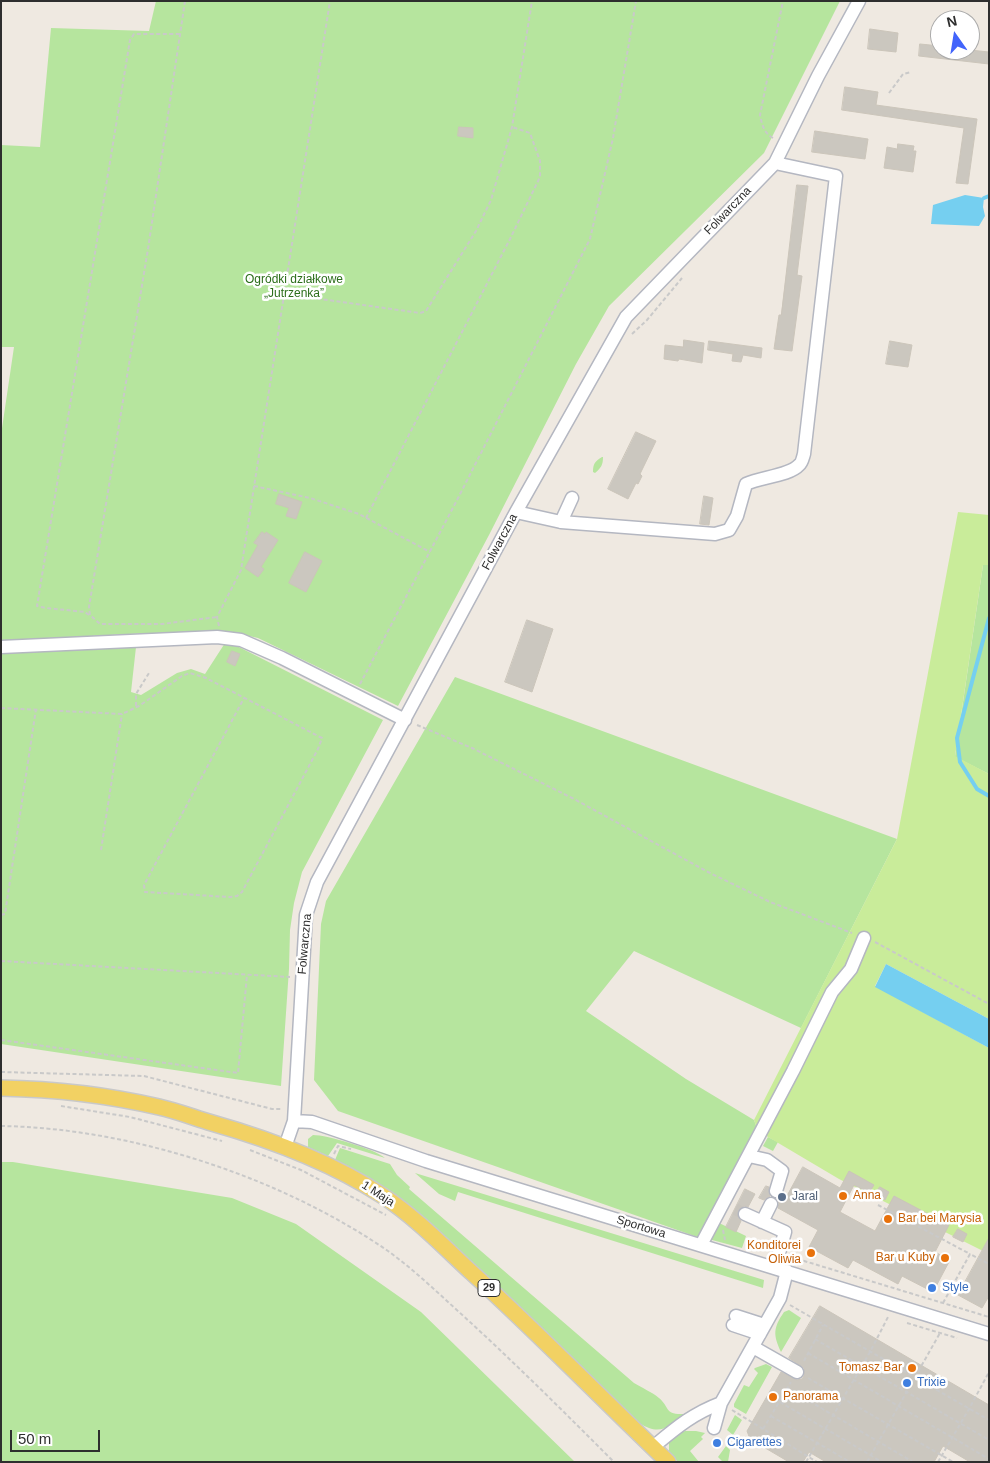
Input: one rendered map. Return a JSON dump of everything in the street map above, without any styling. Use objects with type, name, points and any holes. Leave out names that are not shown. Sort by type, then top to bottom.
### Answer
[{"type":"main road","name":"1 Maja","points":[[1,1088],[81,1093],[159,1107],[234,1129],[328,1165],[384,1197],[412,1218],[542,1338],[668,1462]]},
{"type":"street","name":"Folwarczna","points":[[285,1147],[294,1115],[306,915],[317,882],[516,512],[626,317],[775,163],[818,76],[859,1]]},
{"type":"street","points":[[516,512],[561,522],[715,534],[729,530],[737,516],[746,484],[789,472],[800,465],[804,454],[836,176],[775,163]]},
{"type":"street","points":[[561,522],[572,498]]},
{"type":"street","points":[[1,647],[221,637],[241,640],[282,658],[405,720]]},
{"type":"street","points":[[701,1245],[731,1209],[749,1156],[832,992],[851,969],[864,938]]},
{"type":"street","name":"Sportowa","points":[[294,1115],[426,1161],[989,1334]]},
{"type":"street","points":[[749,1156],[767,1160],[782,1171],[776,1191]]},
{"type":"street","points":[[762,1222],[771,1204]]},
{"type":"street","points":[[731,1209],[785,1232],[774,1267]]},
{"type":"street","points":[[714,1428],[721,1403],[780,1298],[787,1271]]},
{"type":"street","points":[[734,1320],[762,1329]]},
{"type":"street","points":[[753,1347],[797,1372]]},
{"type":"street","points":[[653,1447],[702,1410],[721,1403]]},
{"type":"path","points":[[90,615],[89,607],[146,258],[185,1]]},
{"type":"path","points":[[221,637],[217,617],[241,570],[330,1]]},
{"type":"path","points":[[284,294],[420,313],[426,311],[476,231],[491,200],[512,128],[532,1]]},
{"type":"path","points":[[354,695],[430,552],[590,239],[613,138],[636,1]]},
{"type":"path","points":[[783,1],[760,115],[762,125],[768,135],[783,145]]},
{"type":"path","points":[[180,34],[134,34],[130,40],[37,606],[85,612],[100,624],[162,624],[217,617]]},
{"type":"path","points":[[889,93],[903,74],[911,72]]},
{"type":"path","points":[[366,518],[540,178],[540,161],[530,133],[512,128]]},
{"type":"path","points":[[627,337],[647,320],[683,277]]},
{"type":"path","points":[[254,486],[310,498],[366,518],[430,552]]},
{"type":"path","points":[[136,708],[136,694],[149,673]]},
{"type":"path","points":[[1,708],[122,714],[136,708],[182,676],[190,673],[206,678],[322,738],[318,749],[242,892],[237,896],[145,892],[144,885],[244,698]]},
{"type":"path","points":[[1,915],[5,914],[36,709]]},
{"type":"path","points":[[101,850],[122,714]]},
{"type":"path","points":[[405,720],[472,748],[708,872],[770,902],[875,942],[989,1004]]},
{"type":"path","points":[[1,961],[302,978]]},
{"type":"path","points":[[1,1040],[238,1074],[247,975]]},
{"type":"path","points":[[1,1072],[144,1076],[294,1115]]},
{"type":"path","points":[[59,1106],[130,1117],[230,1143]]},
{"type":"path","points":[[1,1126],[80,1133],[145,1145],[208,1162],[256,1180],[352,1228],[388,1252],[424,1280],[498,1348],[614,1462]]},
{"type":"path","points":[[328,1165],[338,1146],[356,1151]]},
{"type":"path","points":[[248,1149],[301,1170],[320,1180]]},
{"type":"path","points":[[878,1205],[989,1264]]},
{"type":"path","points":[[723,1251],[731,1209]]},
{"type":"path","points":[[779,1254],[989,1317]]},
{"type":"path","points":[[938,1318],[943,1303],[970,1254]]},
{"type":"path","points":[[780,1298],[823,1325],[989,1420]]},
{"type":"path","points":[[806,1462],[870,1352],[888,1317]]},
{"type":"path","points":[[763,1429],[823,1325]]},
{"type":"path","points":[[867,1462],[940,1333]]},
{"type":"path","points":[[815,1340],[989,1440]]},
{"type":"path","points":[[808,1353],[989,1459]]},
{"type":"path","points":[[797,1372],[953,1462]]},
{"type":"path","points":[[938,1462],[970,1409],[989,1372]]},
{"type":"path","points":[[787,1388],[913,1462]]},
{"type":"path","points":[[779,1402],[882,1462]]},
{"type":"path","points":[[721,1403],[817,1462]]},
{"type":"path","points":[[771,1416],[850,1462]]},
{"type":"green space","name":"Ogródki działkowe „Jutrzenka”","points":[[156,1],[840,1],[764,153],[609,306],[576,364],[489,535],[398,706],[258,638],[227,631],[1,641],[1,435],[14,347],[1,347],[1,145],[40,147],[51,28],[149,31]]},
{"type":"green space","points":[[602,457],[603,460],[599,470],[595,473],[593,472],[595,463]]},
{"type":"green space","points":[[958,512],[989,515],[989,565],[983,565],[955,756],[989,774],[989,1019],[886,964],[875,986],[989,1048],[989,1254],[839,1179],[758,1131],[754,1120],[897,839]]},
{"type":"green space","points":[[983,565],[989,565],[989,774],[955,757]]},
{"type":"green space","points":[[225,643],[233,644],[383,720],[302,872],[294,903],[290,930],[281,1086],[1,1044],[1,653],[136,647],[131,692],[141,695],[177,673],[191,669],[205,674]]},
{"type":"green space","points":[[455,677],[897,839],[801,1028],[634,951],[586,1011],[686,1079],[754,1120],[758,1131],[703,1239],[338,1111],[314,1080],[321,924],[326,901]]},
{"type":"green space","points":[[313,1135],[350,1143],[380,1154],[385,1158],[337,1143],[328,1156],[308,1147],[308,1139]]},
{"type":"green space","points":[[768,1137],[778,1142],[773,1151],[763,1146]]},
{"type":"green space","points":[[340,1148],[390,1164],[397,1175],[410,1187],[409,1189],[634,1383],[659,1398],[670,1412],[684,1414],[673,1423],[658,1430],[639,1423],[408,1205],[382,1186],[335,1160]]},
{"type":"green space","points":[[1,1162],[13,1162],[232,1198],[296,1224],[421,1312],[575,1462],[1,1462]]},
{"type":"green space","points":[[415,1173],[764,1280],[763,1288],[458,1192],[455,1201],[439,1194]]},
{"type":"green space","points":[[717,1222],[746,1236],[742,1248],[712,1240],[711,1237]]},
{"type":"green space","points":[[789,1310],[801,1318],[781,1352],[775,1332],[784,1312]]},
{"type":"green space","points":[[766,1364],[772,1367],[746,1414],[734,1407],[734,1404],[744,1385],[749,1387],[758,1373],[754,1369]]},
{"type":"green space","points":[[735,1415],[742,1420],[733,1435],[727,1430]]},
{"type":"green space","points":[[685,1431],[705,1433],[701,1437],[703,1439],[690,1451],[699,1462],[678,1462],[669,1452],[669,1441]]},
{"type":"green space","points":[[726,1446],[730,1450],[728,1462],[723,1462],[718,1457]]},
{"type":"water","points":[[965,195],[984,198],[985,216],[979,226],[931,224],[933,205]]},
{"type":"water","points":[[886,964],[989,1019],[989,1048],[875,987]]},
{"type":"building","points":[[870,29],[898,33],[896,52],[868,49]]},
{"type":"building","points":[[920,44],[930,45],[930,57],[919,56]]},
{"type":"building","points":[[980,51],[989,52],[989,64],[954,60],[980,60]]},
{"type":"building","points":[[845,87],[878,92],[876,105],[977,119],[968,184],[956,183],[964,128],[842,110]]},
{"type":"building","points":[[459,127],[473,128],[473,138],[458,136]]},
{"type":"building","points":[[815,131],[868,139],[865,159],[812,152]]},
{"type":"building","points":[[898,144],[914,146],[913,151],[916,151],[913,172],[884,168],[887,147],[897,149]]},
{"type":"building","points":[[797,185],[808,186],[797,275],[802,276],[792,351],[774,349],[779,315],[781,315]]},
{"type":"building","points":[[684,340],[704,343],[702,363],[679,359],[678,361],[664,359],[665,345],[683,347]]},
{"type":"building","points":[[709,341],[762,348],[761,358],[743,355],[741,362],[732,361],[733,354],[708,350]]},
{"type":"building","points":[[890,341],[912,345],[908,367],[886,364]]},
{"type":"building","points":[[636,432],[656,441],[640,474],[642,476],[628,499],[608,489]]},
{"type":"building","points":[[279,494],[302,502],[296,519],[286,516],[289,508],[276,504]]},
{"type":"building","points":[[704,496],[713,498],[709,525],[700,524]]},
{"type":"building","points":[[262,532],[265,534],[266,532],[278,540],[261,567],[264,569],[258,577],[245,568],[258,545],[254,543]]},
{"type":"building","points":[[305,552],[322,561],[306,592],[289,583]]},
{"type":"building","points":[[527,620],[553,629],[532,692],[505,682]]},
{"type":"building","points":[[232,651],[240,654],[235,666],[227,662]]},
{"type":"building","points":[[803,1167],[840,1188],[849,1171],[874,1185],[869,1193],[854,1185],[840,1212],[875,1231],[894,1196],[949,1225],[935,1252],[950,1260],[933,1292],[902,1276],[898,1284],[853,1260],[848,1268],[809,1247],[818,1230],[778,1208],[779,1203],[777,1199],[783,1195],[786,1197]]},
{"type":"building","points":[[766,1186],[769,1187],[770,1196],[764,1200],[759,1198]]},
{"type":"building","points":[[880,1187],[889,1192],[885,1200],[875,1195]]},
{"type":"building","points":[[745,1189],[755,1194],[748,1207],[744,1206],[738,1210],[737,1215],[741,1221],[736,1232],[726,1227]]},
{"type":"building","points":[[958,1229],[967,1234],[963,1242],[953,1237]]},
{"type":"building","points":[[989,1238],[989,1296],[982,1308],[958,1295]]},
{"type":"building","points":[[820,1306],[989,1405],[989,1462],[970,1462],[943,1446],[934,1462],[826,1462],[809,1452],[803,1462],[789,1462],[750,1439],[747,1431],[781,1372],[797,1380],[802,1379],[804,1376],[804,1368],[789,1358]]},
{"type":"waterway","points":[[984,198],[989,196]]},
{"type":"waterway","points":[[989,618],[957,738],[960,762],[977,789],[989,796]]},
{"type":"tunnel","points":[[735,1209],[745,1214]]},
{"type":"place","name":"Anna","points":[[843,1196]]},
{"type":"place","name":"Jaral","points":[[782,1197]]},
{"type":"place","name":"Bar bei Marysia","points":[[888,1219]]},
{"type":"place","name":"Konditorei Oliwia","points":[[811,1253]]},
{"type":"place","name":"Bar u Kuby","points":[[945,1258]]},
{"type":"place","name":"Style","points":[[932,1288]]},
{"type":"place","name":"Tomasz Bar","points":[[912,1368]]},
{"type":"place","name":"Trixie","points":[[907,1383]]},
{"type":"place","name":"Panorama","points":[[773,1397]]},
{"type":"place","name":"Cigarettes","points":[[717,1443]]}]
